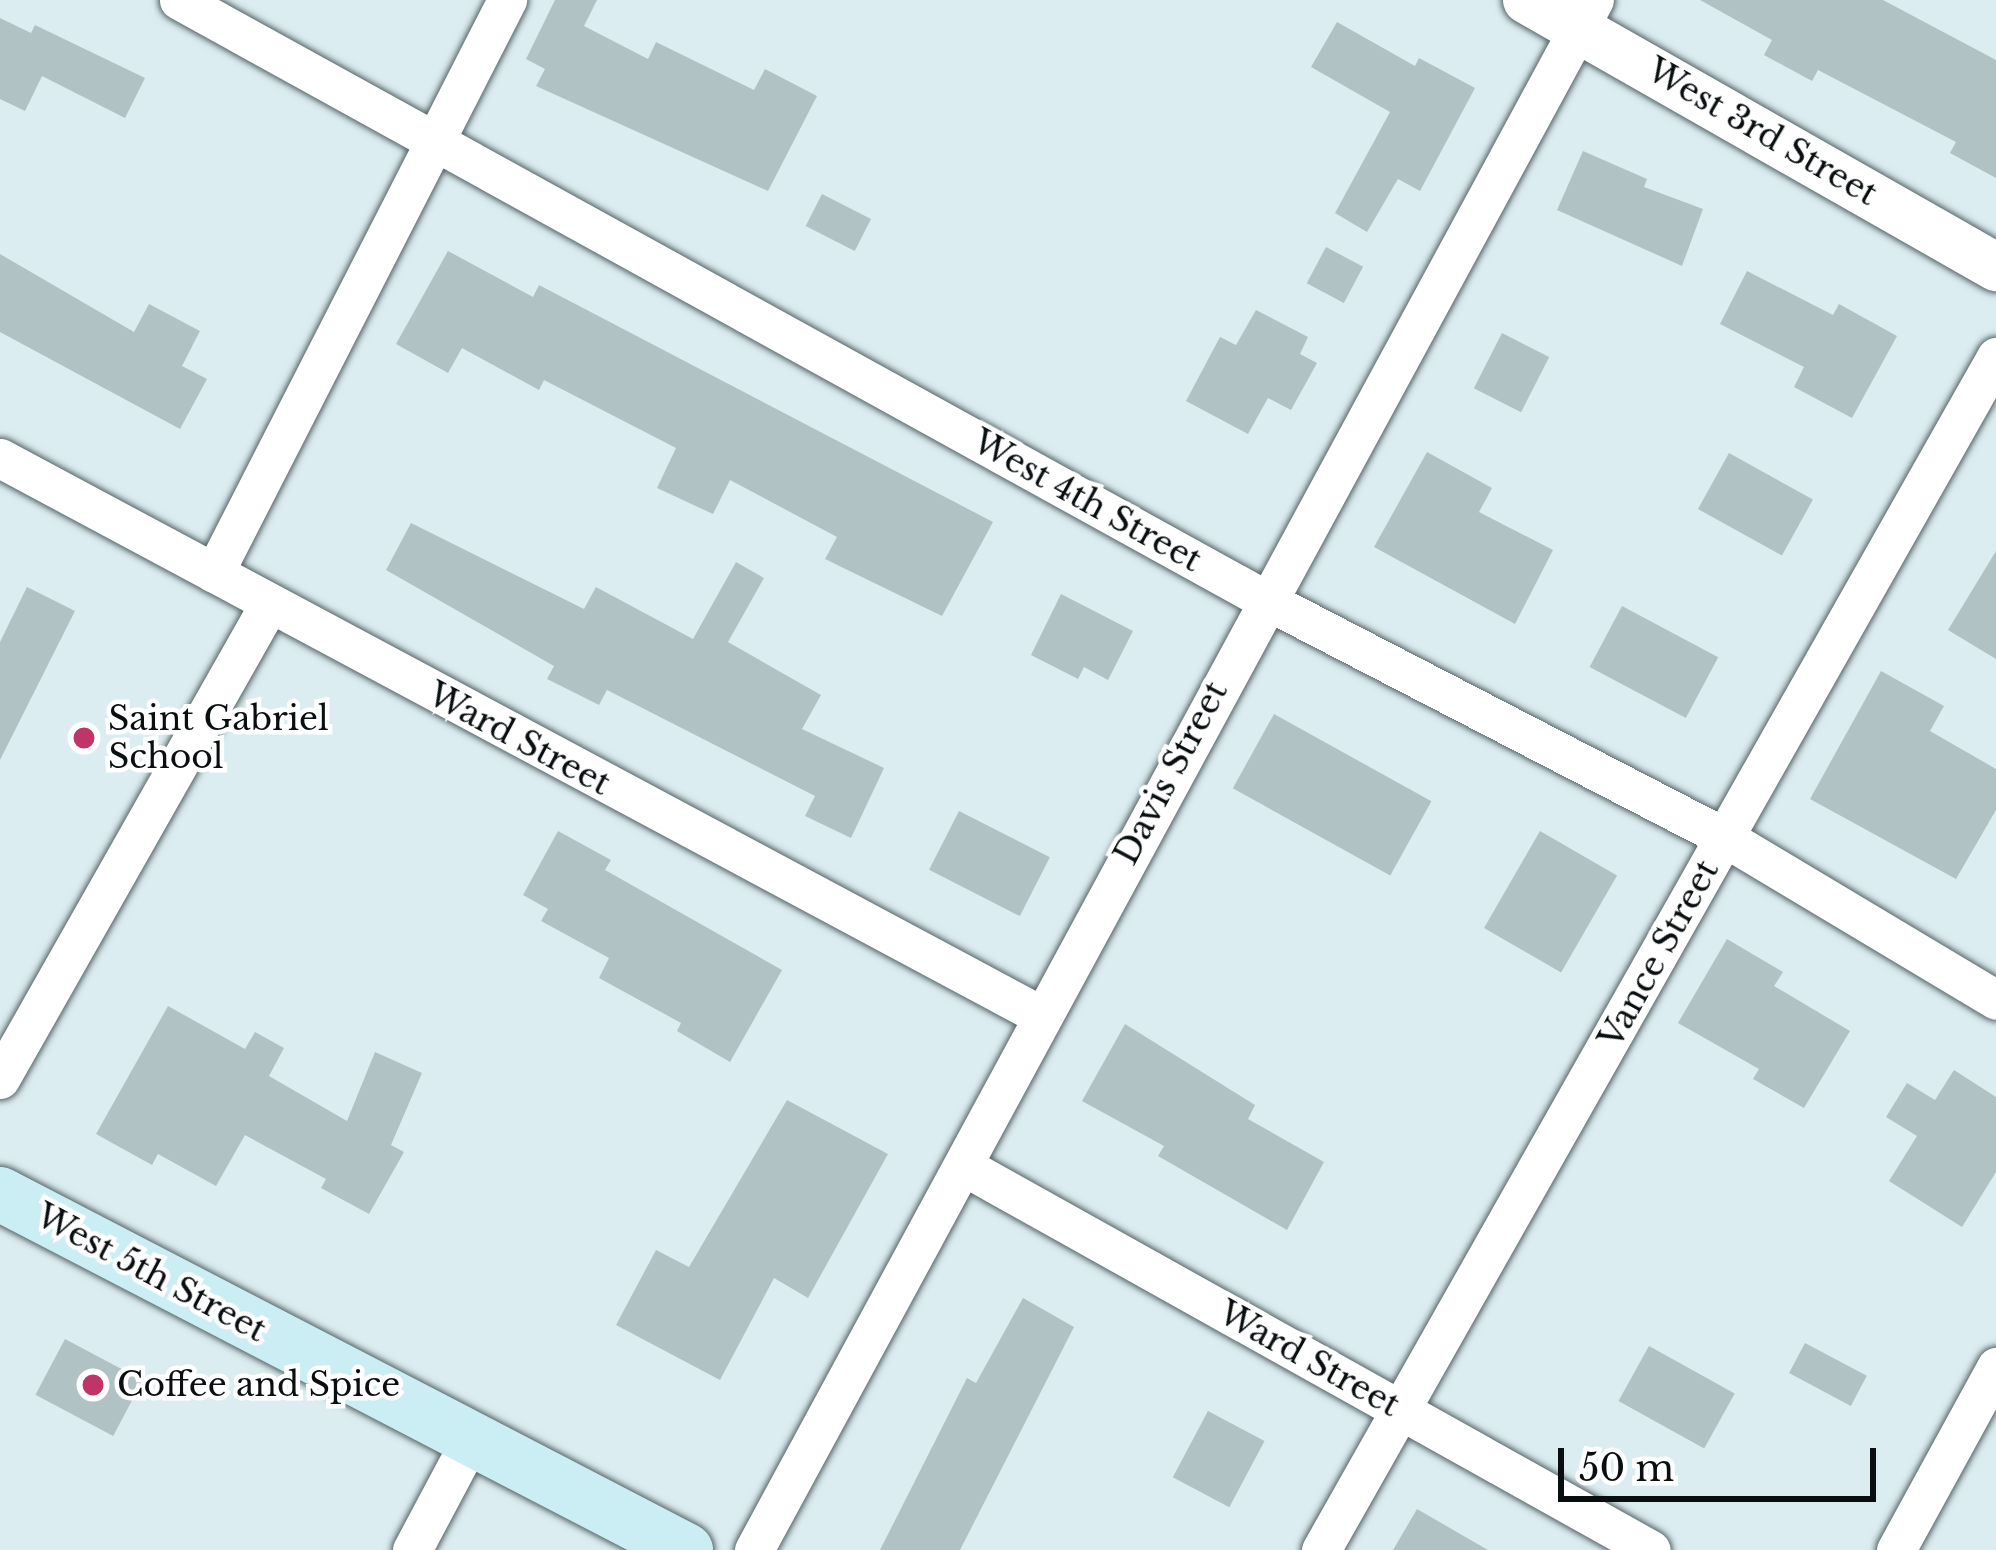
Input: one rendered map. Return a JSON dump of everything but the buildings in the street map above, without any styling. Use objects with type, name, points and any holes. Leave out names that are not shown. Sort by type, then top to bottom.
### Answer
[{"type":"main road","name":"West 5th Street","points":[[0,1194],[686,1550]]},
{"type":"street","name":"West 4th Street","points":[[179,0],[1264,599],[1724,837],[1996,1000]]},
{"type":"street","points":[[214,573],[507,0]]},
{"type":"street","name":"West 3rd Street","points":[[1527,0],[1586,14],[1996,267]]},
{"type":"street","name":"Davis Street","points":[[754,1550],[967,1168],[1040,1016],[1586,14]]},
{"type":"street","name":"Vance Street","points":[[1321,1550],[1404,1413],[1996,356]]},
{"type":"street","name":"Ward Street","points":[[0,458],[268,606],[1040,1016]]},
{"type":"street","points":[[0,1079],[268,606]]},
{"type":"street","name":"Ward Street","points":[[967,1168],[1652,1550]]},
{"type":"street","points":[[1895,1550],[1996,1367]]},
{"type":"street","points":[[412,1550],[470,1441]]},
{"type":"place","name":"Saint Gabriel School","points":[[84,738]]},
{"type":"place","name":"Coffee and Spice","points":[[93,1385]]}]
